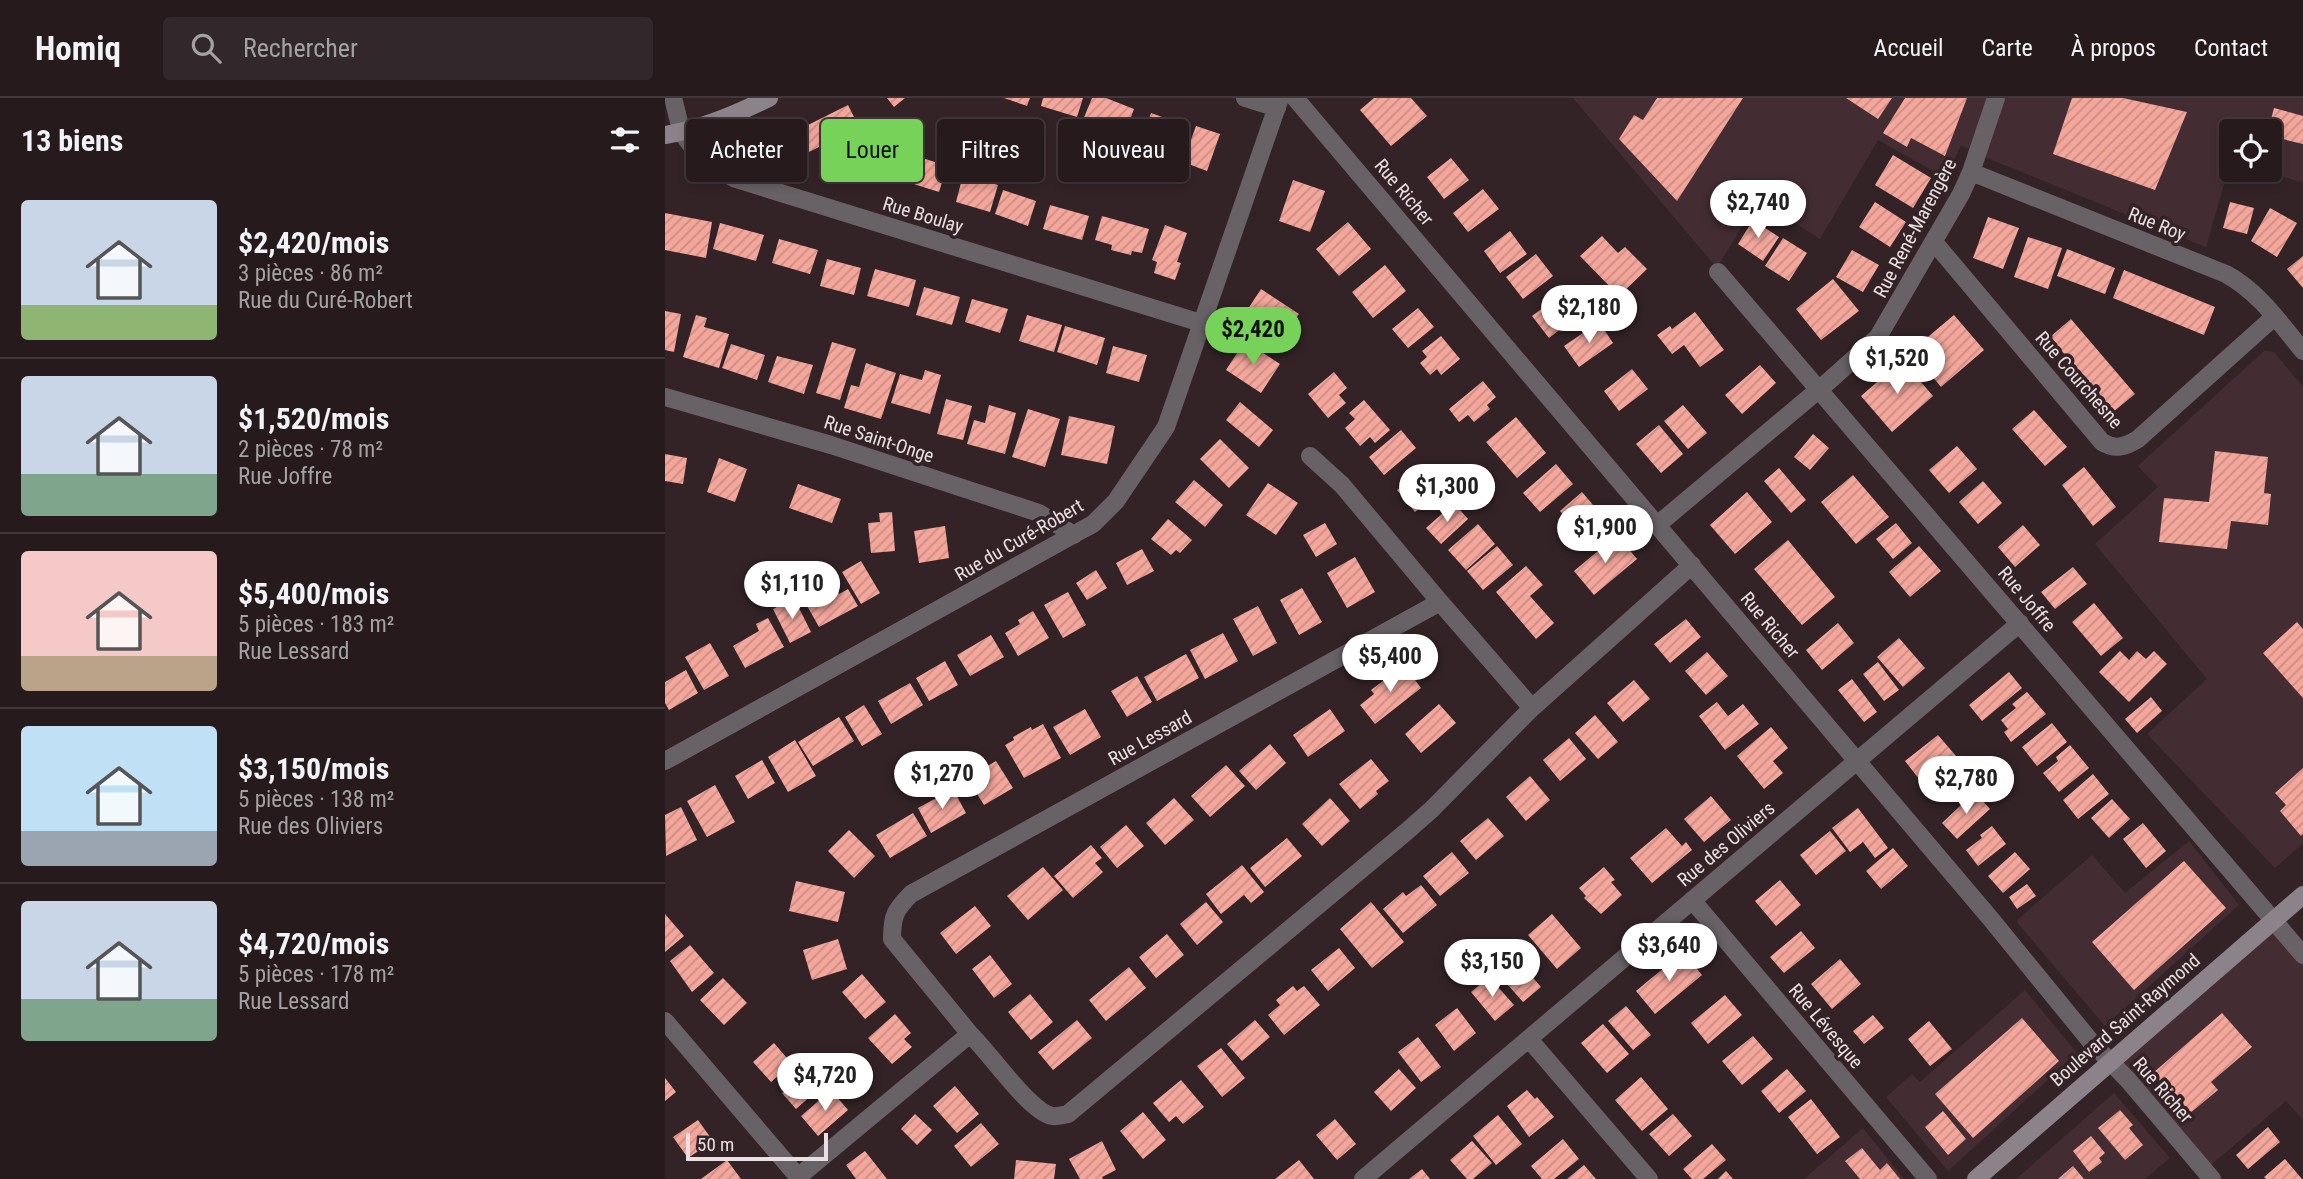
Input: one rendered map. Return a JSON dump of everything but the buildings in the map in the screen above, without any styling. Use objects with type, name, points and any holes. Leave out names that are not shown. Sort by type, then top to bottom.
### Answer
[{"type":"main road","points":[[674,134],[724,119],[769,98]]},
{"type":"main road","name":"Boulevard Saint-Raymond","points":[[1976,1179],[2303,894]]},
{"type":"street","name":"Rue Boulay","points":[[673,98],[674,134],[712,165],[736,179],[1201,323]]},
{"type":"street","points":[[1245,98],[1279,103]]},
{"type":"street","name":"Rue Richer","points":[[1295,98],[2212,1179]]},
{"type":"street","name":"Rue René-Marengère","points":[[1657,526],[1878,337],[1934,242],[1971,172],[1996,98]]},
{"type":"street","name":"Rue du Curé-Robert","points":[[665,761],[1074,535],[1107,512],[1166,427],[1279,103]]},
{"type":"street","name":"Rue Roy","points":[[1971,172],[2242,282],[2257,295],[2303,351]]},
{"type":"street","name":"Rue Courchesne","points":[[1934,242],[2109,447],[2120,447],[2138,439],[2274,317]]},
{"type":"street","name":"Rue Joffre","points":[[1718,272],[2303,955]]},
{"type":"street","name":"Rue Saint-Onge","points":[[665,397],[831,445],[1039,513],[1074,535]]},
{"type":"street","points":[[1310,456],[1342,485],[1532,708]]},
{"type":"street","name":"Rue Lessard","points":[[1440,602],[911,894],[900,904],[892,919],[892,939],[970,1034],[1043,1113],[1055,1117],[1068,1114],[1431,810],[1532,708],[1692,565]]},
{"type":"street","name":"Rue des Oliviers","points":[[1365,1178],[2020,623]]},
{"type":"street","name":"Rue Lévesque","points":[[1692,900],[1928,1179]]},
{"type":"street","points":[[665,1021],[799,1178],[970,1034]]},
{"type":"street","points":[[1529,1040],[1649,1179]]},
{"type":"shaded area","points":[[1573,98],[2303,98],[2303,183],[2282,176],[2282,119],[2219,119],[2219,182],[2225,182],[2206,247],[1961,145],[1946,178],[1878,140],[1820,239],[1758,200],[1717,268]]},
{"type":"shaded area","points":[[2264,351],[2274,352],[2303,387],[2303,843],[2275,868],[2147,734],[2207,679],[2095,544],[2158,487],[2138,466]]},
{"type":"shaded area","points":[[2189,841],[2239,905],[2105,1026],[2016,921],[2092,855],[2125,893]]},
{"type":"shaded area","points":[[2272,920],[2303,955],[2303,1120],[2286,1101],[2205,1170],[2110,1062]]},
{"type":"shaded area","points":[[2025,990],[2077,1053],[1948,1171],[1886,1097],[1912,1074],[1920,1082]]},
{"type":"shaded area","points":[[2114,1093],[2170,1158],[2145,1179],[2016,1179]]},
{"type":"shaded area","points":[[1863,1128],[1904,1179],[1804,1179]]}]
